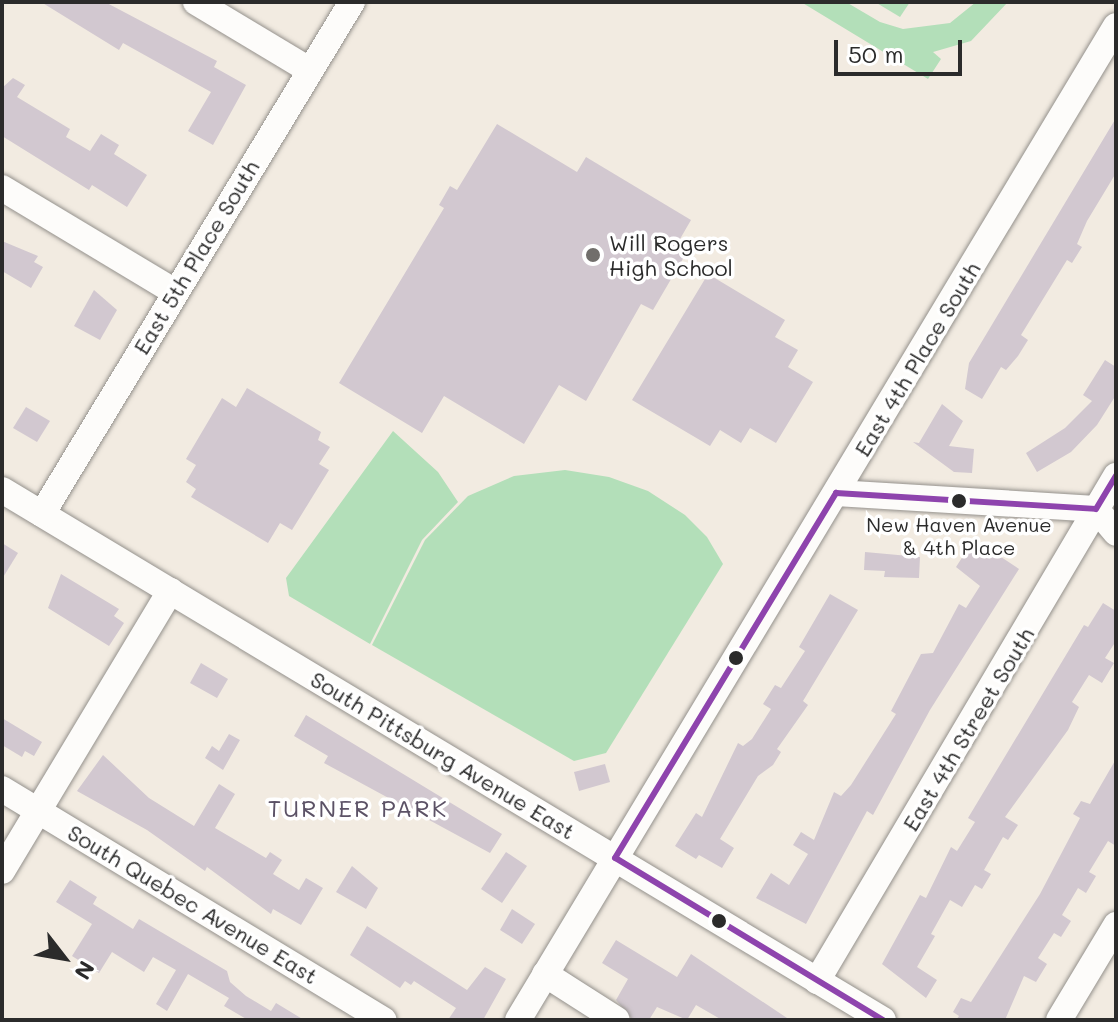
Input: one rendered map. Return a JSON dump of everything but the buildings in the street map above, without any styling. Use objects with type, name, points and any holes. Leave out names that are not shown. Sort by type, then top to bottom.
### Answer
[{"type":"street","points":[[196,2],[309,70]]},
{"type":"street","name":"East 5th Place South","points":[[42,514],[352,2]]},
{"type":"street","name":"East 4th Place South","points":[[520,1019],[1116,26]]},
{"type":"street","points":[[2,188],[175,292]]},
{"type":"street","name":"East 4th Street South","points":[[817,981],[1116,476]]},
{"type":"street","name":"South Pittsburg Avenue East","points":[[2,490],[883,1020]]},
{"type":"street","points":[[836,493],[1096,509],[1116,533]]},
{"type":"street","points":[[2,871],[170,591]]},
{"type":"street","name":"South Quebec Avenue East","points":[[2,789],[384,1020]]},
{"type":"street","points":[[1059,1020],[1116,925]]},
{"type":"street","points":[[545,974],[617,1020]]},
{"type":"green space","points":[[801,2],[846,2],[880,22],[903,29],[950,23],[976,2],[1008,2],[971,41],[933,52],[941,59],[928,79]]},
{"type":"green space","points":[[875,2],[910,2],[900,17]]},
{"type":"green space","points":[[393,431],[438,472],[458,502],[422,540],[370,644],[289,596],[286,578]]},
{"type":"green space","points":[[565,470],[609,477],[648,491],[685,515],[707,537],[723,564],[606,753],[574,761],[372,645],[425,540],[468,496],[514,476]]},
{"type":"transit line","points":[[883,1020],[615,858],[836,493],[1096,509],[1116,476]]},
{"type":"place","name":"Will Rogers High School","points":[[593,255]]},
{"type":"place","name":"New Haven Avenue & 4th Place","points":[[959,501]]},
{"type":"district","name":"TURNER PARK","points":[[358,808]]}]
